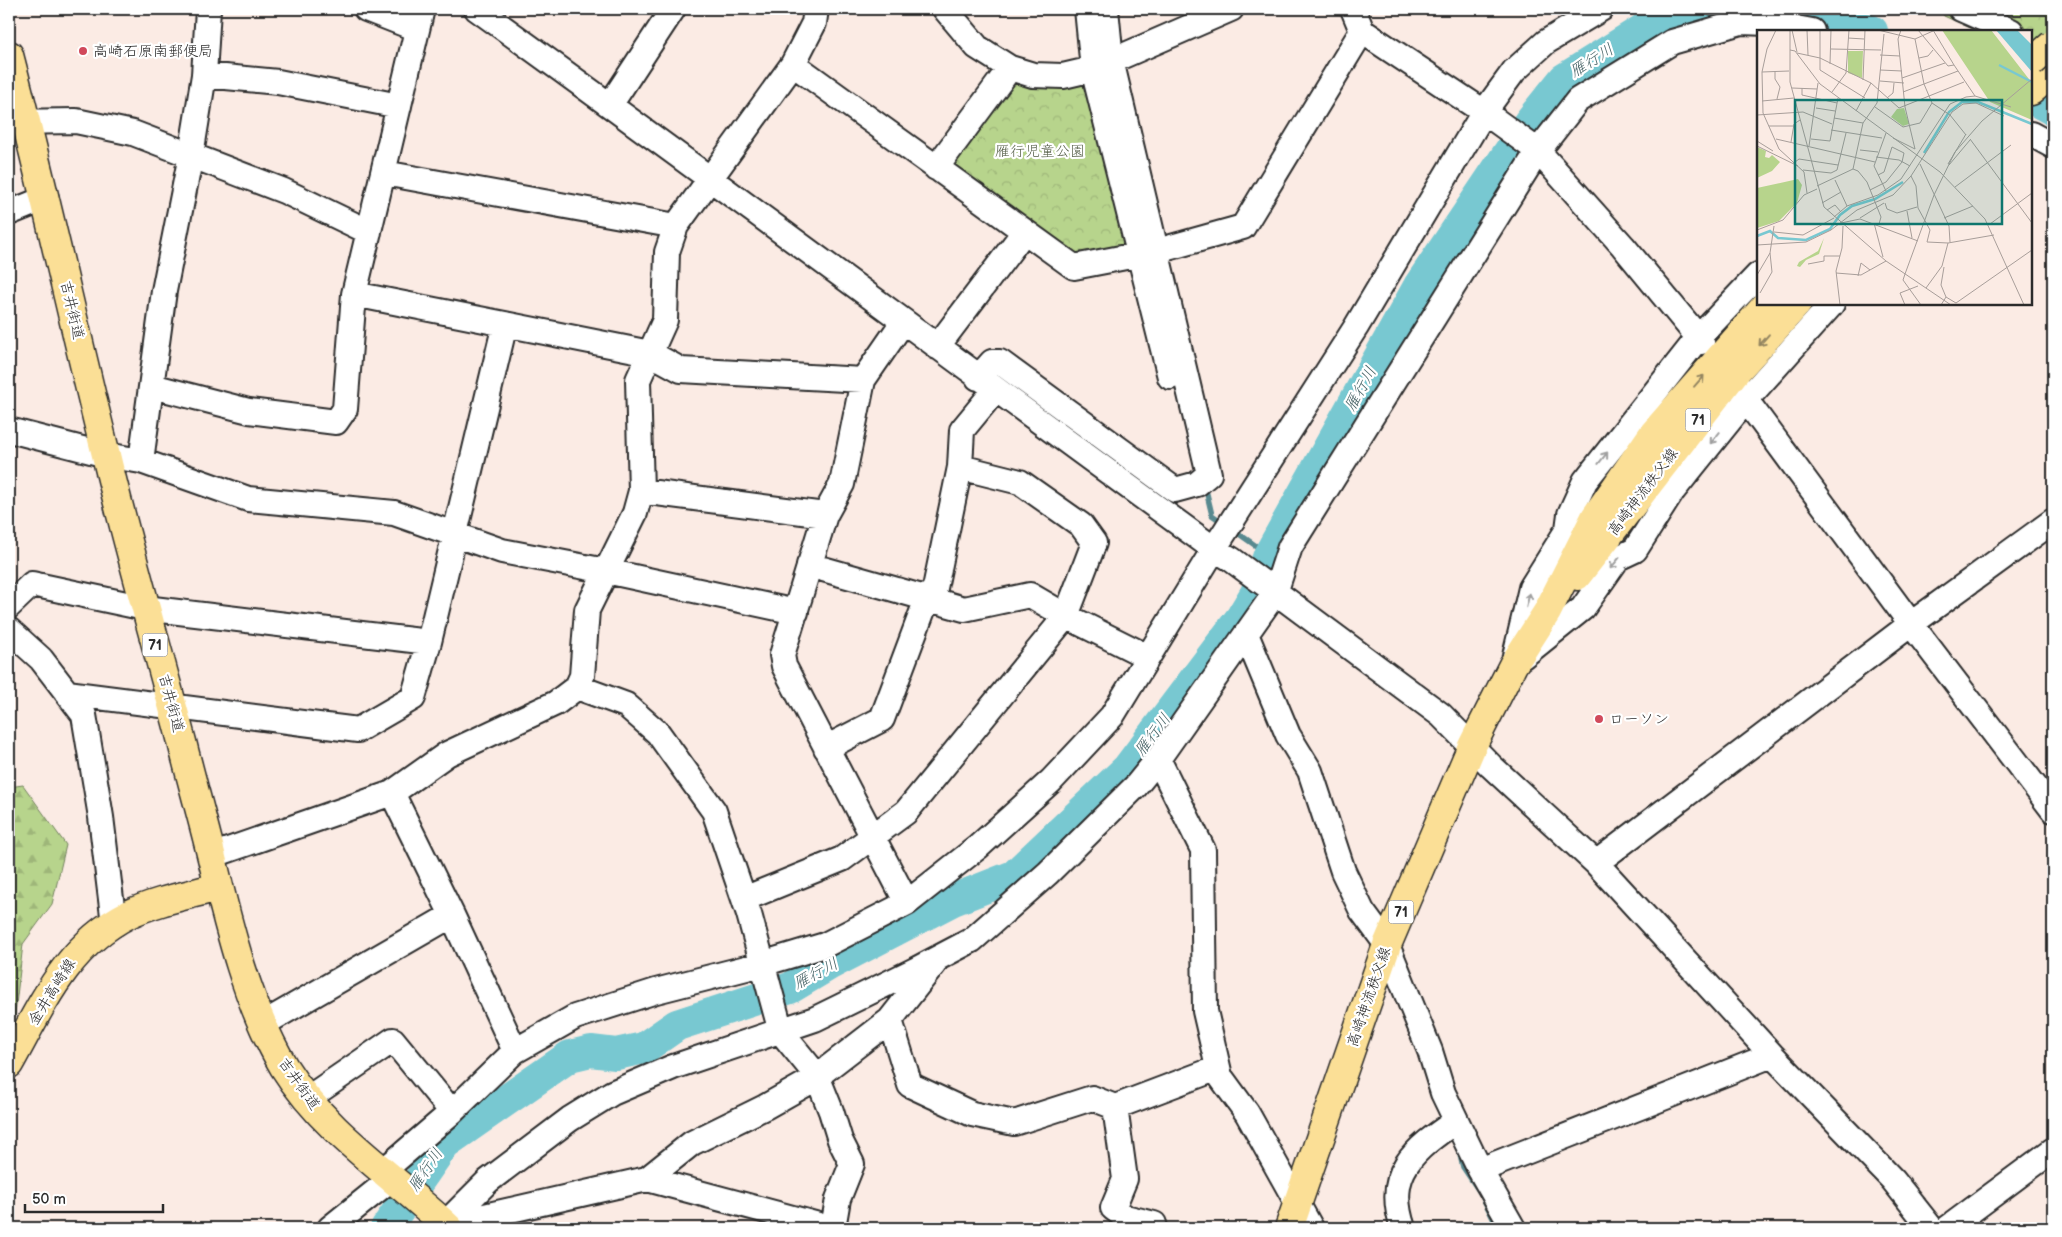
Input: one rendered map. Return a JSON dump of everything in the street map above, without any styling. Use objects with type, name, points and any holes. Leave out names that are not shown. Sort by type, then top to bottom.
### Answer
[{"type":"main road","points":[[2032,62],[2053,44]]},
{"type":"main road","name":"吉井街道","points":[[9,54],[18,122],[46,198],[106,455],[239,962],[263,1024],[284,1066],[307,1100],[343,1138],[391,1179]]},
{"type":"main road","points":[[2032,89],[2053,72]]},
{"type":"main road","name":"高崎神流秩父線","points":[[1294,1216],[1387,946],[1472,746],[1513,665],[1547,612],[1594,517],[1652,435],[1766,305]]},
{"type":"main road","name":"高崎神流秩父線","points":[[1547,612],[1605,542],[1676,447],[1734,374],[1796,305]]},
{"type":"main road","name":"金井高崎線","points":[[9,1064],[57,979],[69,962],[86,944],[130,914],[218,887]]},
{"type":"main road","name":"71","points":[[391,1179],[443,1224]]},
{"type":"street","points":[[141,461],[164,291],[191,155],[204,75],[208,9]]},
{"type":"street","points":[[152,386],[249,411],[336,422],[344,409],[354,294],[420,19],[366,9]]},
{"type":"street","points":[[477,9],[710,178],[986,384],[1214,549],[1231,559],[1441,715],[1491,766],[1596,863],[1772,1055],[1893,1180],[1930,1228]]},
{"type":"street","points":[[610,105],[673,9]]},
{"type":"street","points":[[211,856],[392,793],[447,754],[556,703],[577,686],[582,676],[587,610],[635,513],[641,491],[638,380],[665,320],[668,252],[676,226],[793,64],[814,23],[816,9]]},
{"type":"street","points":[[945,9],[977,47],[1010,68],[1033,76],[1063,76],[1102,65],[1231,9]]},
{"type":"street","points":[[826,748],[882,719],[927,599],[935,588],[960,467],[962,430],[986,384],[992,362],[1000,362],[1175,490],[1197,484],[1148,252],[1087,9]]},
{"type":"street","points":[[1102,65],[1106,9]]},
{"type":"street","points":[[1353,9],[1362,31],[1484,112],[1538,151],[1623,246],[1700,340]]},
{"type":"street","points":[[330,1228],[391,1179],[452,1112],[515,1051],[575,1017],[656,991],[762,964],[825,945],[907,903],[978,848],[1051,780],[1112,716],[1214,549],[1356,327],[1484,112],[1514,71],[1546,42],[1601,9]]},
{"type":"street","points":[[1961,9],[2009,30]]},
{"type":"street","points":[[443,1224],[488,1181],[570,1119],[612,1093],[673,1067],[815,1019],[972,940],[1048,873],[1136,786],[1158,759],[1275,593],[1290,547],[1538,151],[1578,100],[1672,42],[1741,22],[1768,22],[1807,30]]},
{"type":"street","points":[[793,64],[1074,267],[1148,252],[1243,227],[1362,31]]},
{"type":"street","points":[[2032,40],[2053,50]]},
{"type":"street","points":[[936,168],[1010,68]]},
{"type":"street","points":[[204,75],[278,82],[399,106]]},
{"type":"street","points":[[18,122],[76,121],[133,133],[284,191],[369,232]]},
{"type":"street","points":[[2032,135],[2053,146]]},
{"type":"street","points":[[384,173],[676,226]]},
{"type":"street","points":[[9,213],[46,198]]},
{"type":"street","points":[[937,347],[1024,232]]},
{"type":"street","points":[[1513,665],[1531,588],[1568,529],[1570,514],[1585,481],[1700,340],[1757,276]]},
{"type":"street","points":[[354,294],[650,353],[681,370],[863,380]]},
{"type":"street","points":[[1513,665],[1583,608],[1618,558],[1635,550],[1672,492],[1743,395],[1831,305]]},
{"type":"street","points":[[903,322],[863,380],[842,484],[825,515],[782,655],[784,666],[907,903]]},
{"type":"street","points":[[67,693],[358,730],[413,698],[455,535],[505,324]]},
{"type":"street","points":[[1743,395],[1911,624],[2053,810]]},
{"type":"street","points":[[9,430],[106,455],[141,461],[248,499],[394,513],[502,551],[606,571],[796,612]]},
{"type":"street","points":[[744,899],[842,859],[906,812],[1066,616],[1094,544],[1081,525],[1020,482],[960,467]]},
{"type":"street","points":[[641,491],[825,515]]},
{"type":"street","points":[[1596,863],[1911,624],[2053,522]]},
{"type":"street","points":[[809,565],[964,609],[1030,595],[1066,616],[1148,657]]},
{"type":"street","points":[[9,606],[32,584],[145,608],[428,642]]},
{"type":"street","points":[[9,630],[41,659],[84,715],[101,817],[114,924]]},
{"type":"street","points":[[1246,634],[1288,735],[1310,771],[1343,871],[1362,911],[1387,946],[1430,1051],[1443,1093],[1480,1170],[1514,1228]]},
{"type":"street","points":[[9,653],[52,673]]},
{"type":"street","points":[[577,686],[626,705],[658,733],[714,811],[744,899],[780,1032],[818,1076],[832,1111],[840,1140],[852,1164],[838,1199],[831,1228],[789,1222],[648,1180]]},
{"type":"street","points":[[1158,759],[1203,850],[1205,1011],[1220,1076],[1247,1113],[1294,1216],[1312,1228]]},
{"type":"street","points":[[392,793],[452,915],[515,1051]]},
{"type":"street","points":[[263,1024],[452,915]]},
{"type":"street","points":[[443,1224],[648,1180],[692,1143],[765,1107],[818,1076],[890,1020],[938,958]]},
{"type":"street","points":[[890,1020],[910,1086],[972,1114],[1014,1124],[1092,1098],[1115,1107],[1218,1068]]},
{"type":"street","points":[[307,1100],[393,1040],[452,1112]]},
{"type":"street","points":[[1480,1170],[1772,1055]]},
{"type":"street","points":[[1115,1107],[1125,1179],[1113,1208],[1125,1217],[1154,1224],[1155,1228]]},
{"type":"street","points":[[1403,1228],[1399,1217],[1397,1190],[1406,1162],[1426,1142],[1456,1121]]},
{"type":"street","points":[[1948,1228],[2053,1150]]},
{"type":"green space","points":[[1940,9],[2053,9],[2053,68],[2032,58],[2032,30],[1975,30],[1944,16]]},
{"type":"green space","name":"雁行児童公園","points":[[1084,81],[1129,239],[1125,246],[1078,257],[952,168],[950,159],[1010,82]]},
{"type":"green space","points":[[23,785],[66,845],[52,904],[23,944],[14,1022],[9,1029],[9,787]]},
{"type":"waterway","name":"雁行川","points":[[386,1228],[445,1143],[570,1056],[591,1051],[616,1054],[644,1048],[677,1025],[790,988],[830,964],[953,900],[1014,876],[1128,768],[1241,618],[1256,593],[1269,555],[1419,286],[1530,121],[1564,79],[1658,20],[1710,9]]},
{"type":"waterway","name":"雁行川","points":[[1796,9],[1821,12],[1869,30]]},
{"type":"waterway","name":"雁行川","points":[[2032,99],[2053,110]]},
{"type":"waterway","points":[[1205,486],[1212,515],[1225,524]]},
{"type":"waterway","points":[[1232,529],[1269,555]]},
{"type":"waterway","points":[[1459,1151],[1463,1167],[1481,1194],[1498,1228]]},
{"type":"place","name":"高崎石原南郵便局","points":[[83,51]]},
{"type":"place","name":"ローソン","points":[[1599,719]]}]
